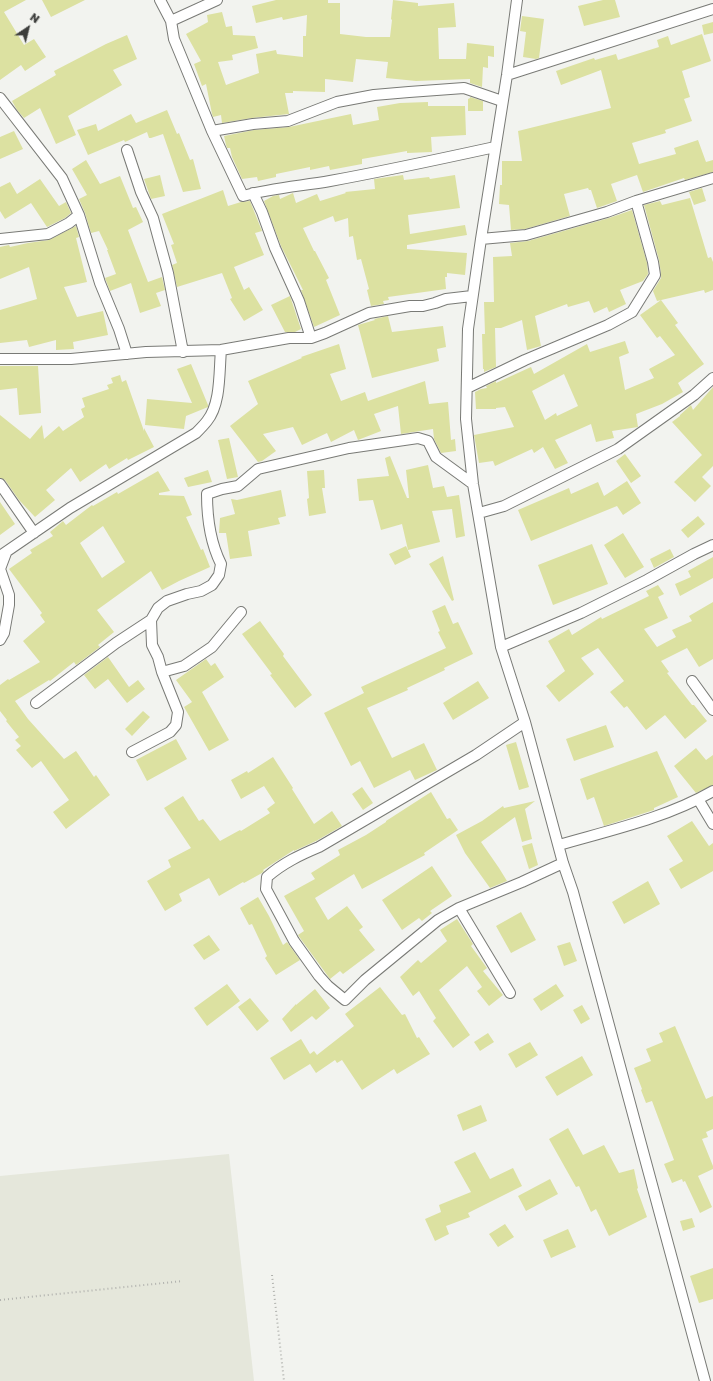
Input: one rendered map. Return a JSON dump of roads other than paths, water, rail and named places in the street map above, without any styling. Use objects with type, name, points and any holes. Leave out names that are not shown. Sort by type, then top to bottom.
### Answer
[{"type":"street","points":[[160,0],[171,21],[174,39],[212,131],[243,196],[398,168],[495,147]]},
{"type":"street","points":[[171,21],[217,0]]},
{"type":"street","points":[[517,0],[508,75],[502,101],[480,239],[468,328],[466,419],[473,484],[501,648],[525,722],[563,863],[573,892],[705,1381]]},
{"type":"street","points":[[508,75],[713,9]]},
{"type":"street","points":[[212,131],[253,124],[288,121],[337,102],[409,92],[464,88],[502,101]]},
{"type":"street","points":[[0,98],[5,113],[62,178],[80,215],[100,283],[119,329],[127,354]]},
{"type":"street","points":[[127,150],[141,192],[152,218],[168,273],[183,352]]},
{"type":"street","points":[[480,239],[526,235],[607,212],[713,178]]},
{"type":"street","points":[[253,193],[262,212],[275,248],[299,301],[311,338]]},
{"type":"street","points":[[467,388],[525,360],[608,325],[632,312],[655,276],[653,262],[636,202]]},
{"type":"street","points":[[0,239],[48,234],[80,215]]},
{"type":"street","points":[[0,359],[71,359],[146,352],[221,350],[289,338],[311,338],[369,313],[410,306],[423,306],[435,304],[446,299],[472,296]]},
{"type":"street","points":[[0,640],[4,633],[9,605],[9,595],[0,569],[3,555],[70,508],[196,433],[208,420],[215,408],[218,394],[221,350]]},
{"type":"street","points":[[479,513],[504,506],[618,450],[694,395],[713,378]]},
{"type":"street","points":[[36,703],[116,643],[151,620],[158,608],[167,601],[187,594],[202,591],[212,585],[219,575],[221,564],[211,537],[207,518],[207,494],[222,488],[238,486],[258,469],[349,448],[418,438],[428,441],[436,457],[473,484]]},
{"type":"street","points":[[0,484],[34,534]]},
{"type":"street","points":[[501,648],[581,613],[713,545]]},
{"type":"street","points":[[162,672],[184,666],[212,646],[241,612]]},
{"type":"street","points":[[132,752],[170,732],[176,725],[178,712],[162,672],[158,657],[152,645],[151,620]]},
{"type":"street","points":[[692,681],[713,710]]},
{"type":"street","points":[[525,722],[476,755],[319,847],[278,867],[267,877],[266,889],[294,941],[318,976],[345,1000],[365,980],[438,920],[458,908],[522,882],[563,863]]},
{"type":"street","points":[[559,845],[664,814],[713,791]]},
{"type":"street","points":[[698,799],[713,824]]},
{"type":"street","points":[[458,908],[510,993]]}]
